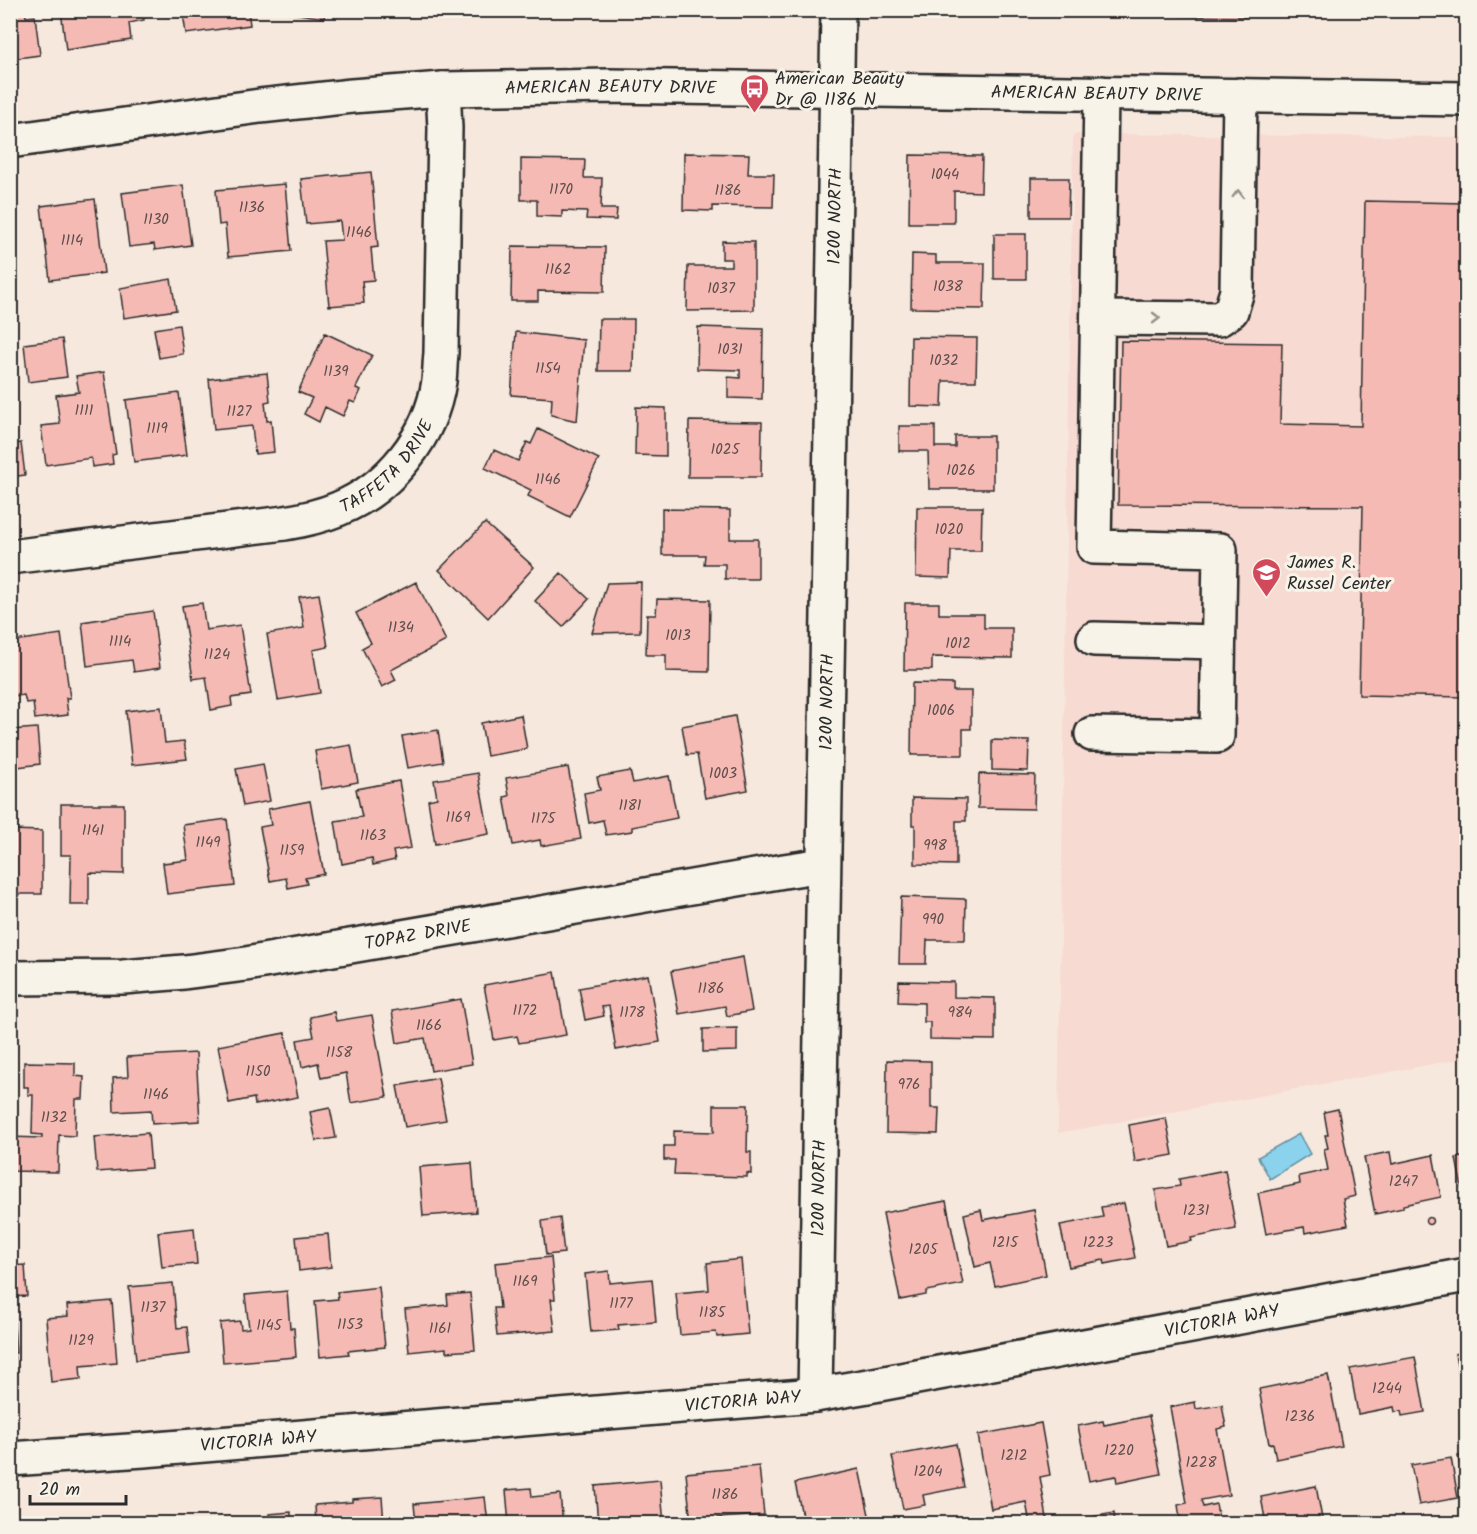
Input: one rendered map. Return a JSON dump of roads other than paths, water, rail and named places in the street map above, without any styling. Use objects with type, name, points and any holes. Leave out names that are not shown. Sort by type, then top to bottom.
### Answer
[{"type":"street","name":"1200 NORTH","points":[[814,1395],[838,10]]},
{"type":"street","name":"AMERICAN BEAUTY DRIVE","points":[[10,141],[260,106],[443,89],[597,86],[1467,99]]},
{"type":"street","name":"TAFFETA DRIVE","points":[[10,557],[312,518],[339,509],[363,496],[384,480],[401,462],[417,441],[430,413],[439,382],[445,128],[443,89]]},
{"type":"street","points":[[1092,734],[1217,736],[1220,550],[1094,547],[1101,93]]},
{"type":"street","points":[[1098,318],[1219,319],[1231,311],[1236,291],[1240,95]]},
{"type":"street","points":[[1094,639],[1218,642]]},
{"type":"street","name":"TOPAZ DRIVE","points":[[10,978],[123,977],[246,964],[823,865]]},
{"type":"street","name":"VICTORIA WAY","points":[[10,1459],[814,1395],[1467,1275]]},
{"type":"water","points":[[1299,1134],[1310,1154],[1270,1179],[1258,1157]]},
{"type":"place","name":"American Beauty Dr @ 1186 N","points":[[754,114]]},
{"type":"place","name":"James R. Russel Center","points":[[1266,598]]}]
